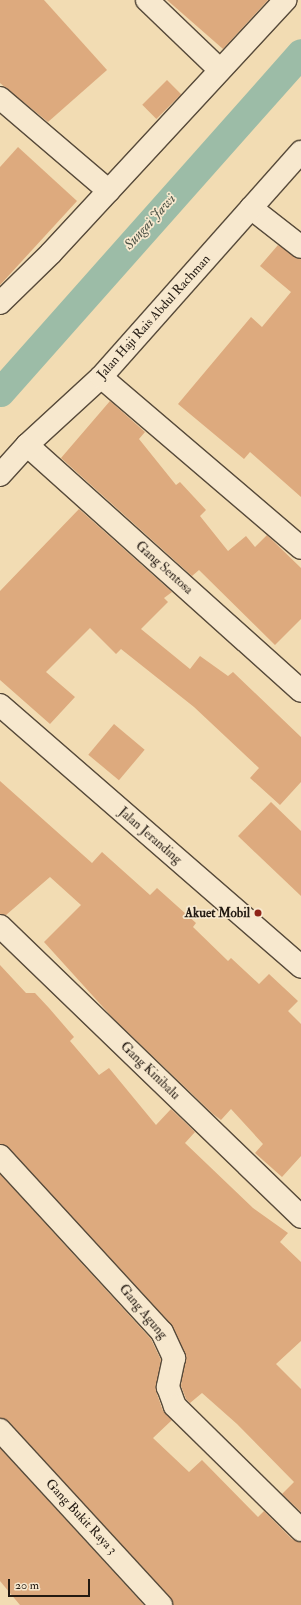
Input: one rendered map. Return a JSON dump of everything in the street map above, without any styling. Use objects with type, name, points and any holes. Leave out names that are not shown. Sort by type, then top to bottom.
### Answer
[{"type":"street","points":[[147,0],[220,70]]},
{"type":"street","points":[[2,297],[109,191],[285,0]]},
{"type":"street","points":[[0,98],[109,191]]},
{"type":"street","name":"Jalan Haji Rais Abdul Rachman","points":[[0,475],[27,445],[101,377],[301,152]]},
{"type":"street","points":[[251,208],[301,247]]},
{"type":"street","points":[[101,377],[301,548]]},
{"type":"street","name":"Gang Sentosa","points":[[27,445],[301,691]]},
{"type":"street","name":"Jalan Jeranding","points":[[0,704],[301,967]]},
{"type":"street","name":"Gang Kinibalu","points":[[0,926],[301,1217]]},
{"type":"street","name":"Gang Agung","points":[[0,1156],[162,1332],[174,1358],[168,1387],[175,1406],[301,1530]]},
{"type":"street","name":"Gang Bukit Raya 3","points":[[0,1430],[161,1605]]},
{"type":"building","points":[[0,0],[44,0],[107,70],[48,122],[0,83]]},
{"type":"building","points":[[167,0],[268,0],[223,49]]},
{"type":"building","points":[[167,80],[181,94],[156,119],[142,105]]},
{"type":"building","points":[[18,147],[77,201],[0,285],[0,167]]},
{"type":"building","points":[[278,245],[301,259],[301,497],[250,452],[244,459],[178,404],[251,317],[262,327],[291,292],[260,266]]},
{"type":"building","points":[[110,401],[145,432],[139,439],[176,485],[180,482],[206,510],[200,516],[228,551],[246,536],[255,547],[267,535],[301,568],[301,619],[275,645],[199,570],[192,576],[61,458]]},
{"type":"building","points":[[79,509],[172,592],[164,598],[168,602],[141,629],[190,669],[200,656],[228,676],[233,672],[301,737],[301,782],[280,805],[250,778],[259,768],[194,707],[121,649],[116,654],[90,628],[46,672],[75,697],[50,724],[0,680],[0,591]]},
{"type":"building","points":[[114,724],[145,750],[119,780],[88,755]]},
{"type":"building","points":[[0,781],[92,863],[102,852],[150,895],[157,888],[196,923],[193,927],[228,961],[231,958],[259,984],[269,974],[298,1001],[288,1011],[301,1024],[301,1156],[282,1177],[255,1153],[263,1144],[231,1109],[221,1120],[213,1114],[112,1017],[44,942],[81,905],[50,877],[6,915],[0,914]]},
{"type":"building","points":[[271,802],[301,831],[301,896],[238,836]]},
{"type":"building","points":[[0,965],[26,993],[35,993],[49,1008],[74,1037],[70,1041],[99,1075],[109,1068],[156,1125],[171,1109],[195,1132],[185,1143],[253,1208],[288,1233],[280,1242],[301,1262],[301,1341],[276,1364],[301,1389],[301,1512],[282,1494],[294,1482],[237,1424],[202,1393],[190,1403],[186,1399],[181,1386],[185,1353],[171,1324],[9,1148],[0,1144]]},
{"type":"building","points":[[0,1174],[151,1339],[161,1360],[156,1391],[163,1411],[172,1420],[153,1438],[189,1472],[202,1460],[258,1517],[264,1511],[292,1539],[301,1542],[301,1605],[173,1605],[170,1597],[9,1422],[0,1418]]},
{"type":"building","points":[[0,1448],[144,1605],[20,1605],[0,1581]]},
{"type":"waterway","name":"Sungai Jawi","points":[[0,392],[301,53]]},
{"type":"place","name":"Akuet Mobil","points":[[258,913]]}]
